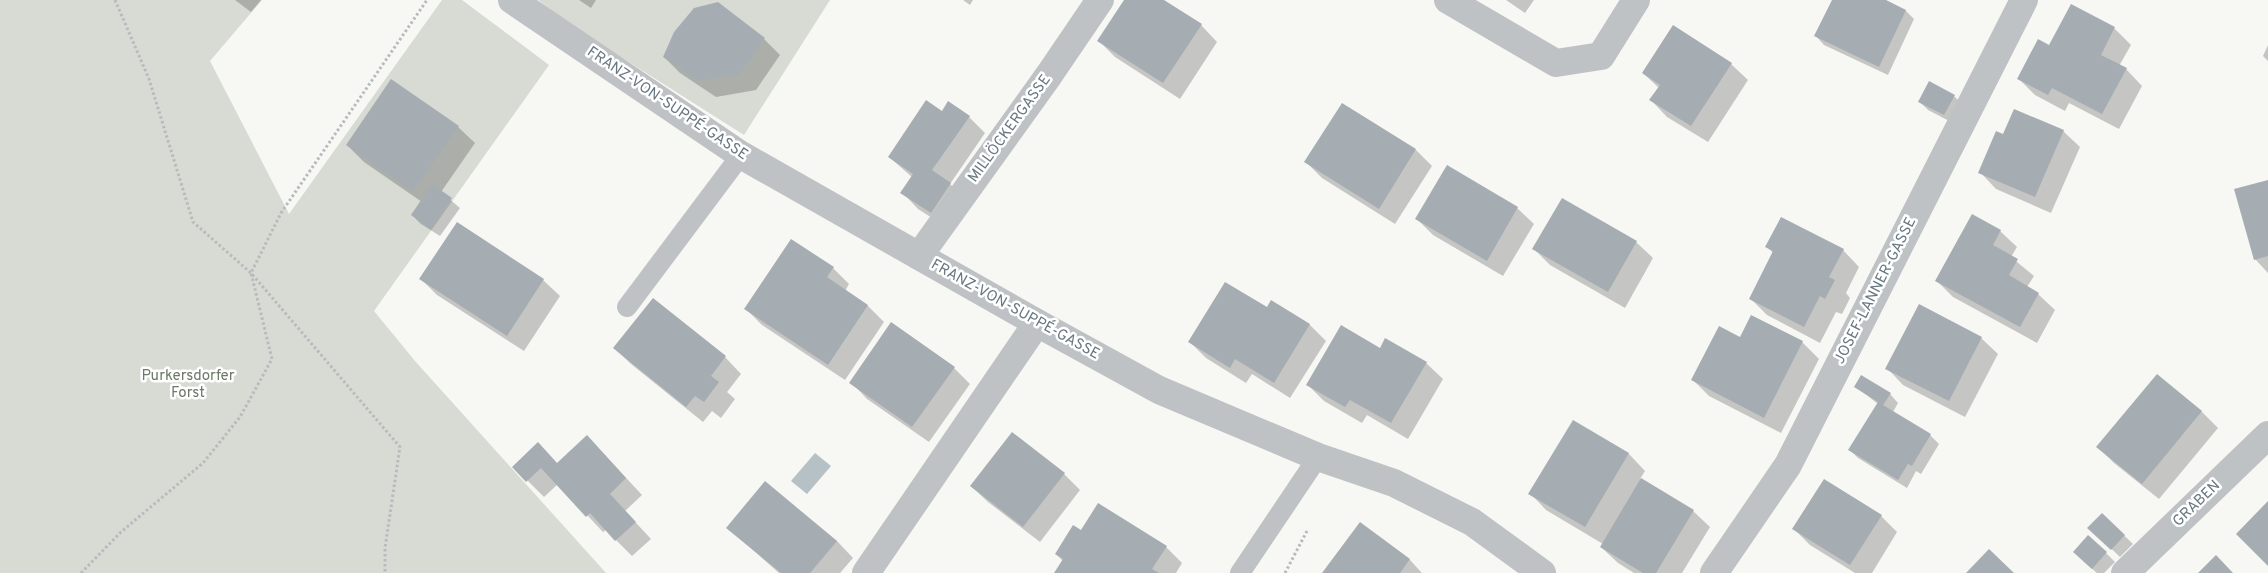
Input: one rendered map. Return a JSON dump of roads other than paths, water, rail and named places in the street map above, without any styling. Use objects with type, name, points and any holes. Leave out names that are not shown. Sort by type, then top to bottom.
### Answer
[{"type":"street","name":"FRANZ-VON-SUPPÉ-GASSE","points":[[512,0],[741,155],[1037,323],[1159,390],[1318,457],[1394,482],[1472,522],[1542,573]]},
{"type":"street","name":"MILLÖCKERGASSE","points":[[919,256],[1049,75],[1100,0]]},
{"type":"street","points":[[1448,0],[1556,62],[1601,56],[1636,0]]},
{"type":"street","name":"JOSEF-LANNER-GASSE","points":[[1714,573],[1788,465],[2024,0]]},
{"type":"street","points":[[866,573],[1037,323]]},
{"type":"street","name":"GRABEN","points":[[2125,573],[2268,435]]},
{"type":"lane","points":[[627,307],[741,155]]},
{"type":"lane","points":[[1240,573],[1318,457]]},
{"type":"park label","name":"Purkersdorfer Forst","points":[[188,384]]}]
